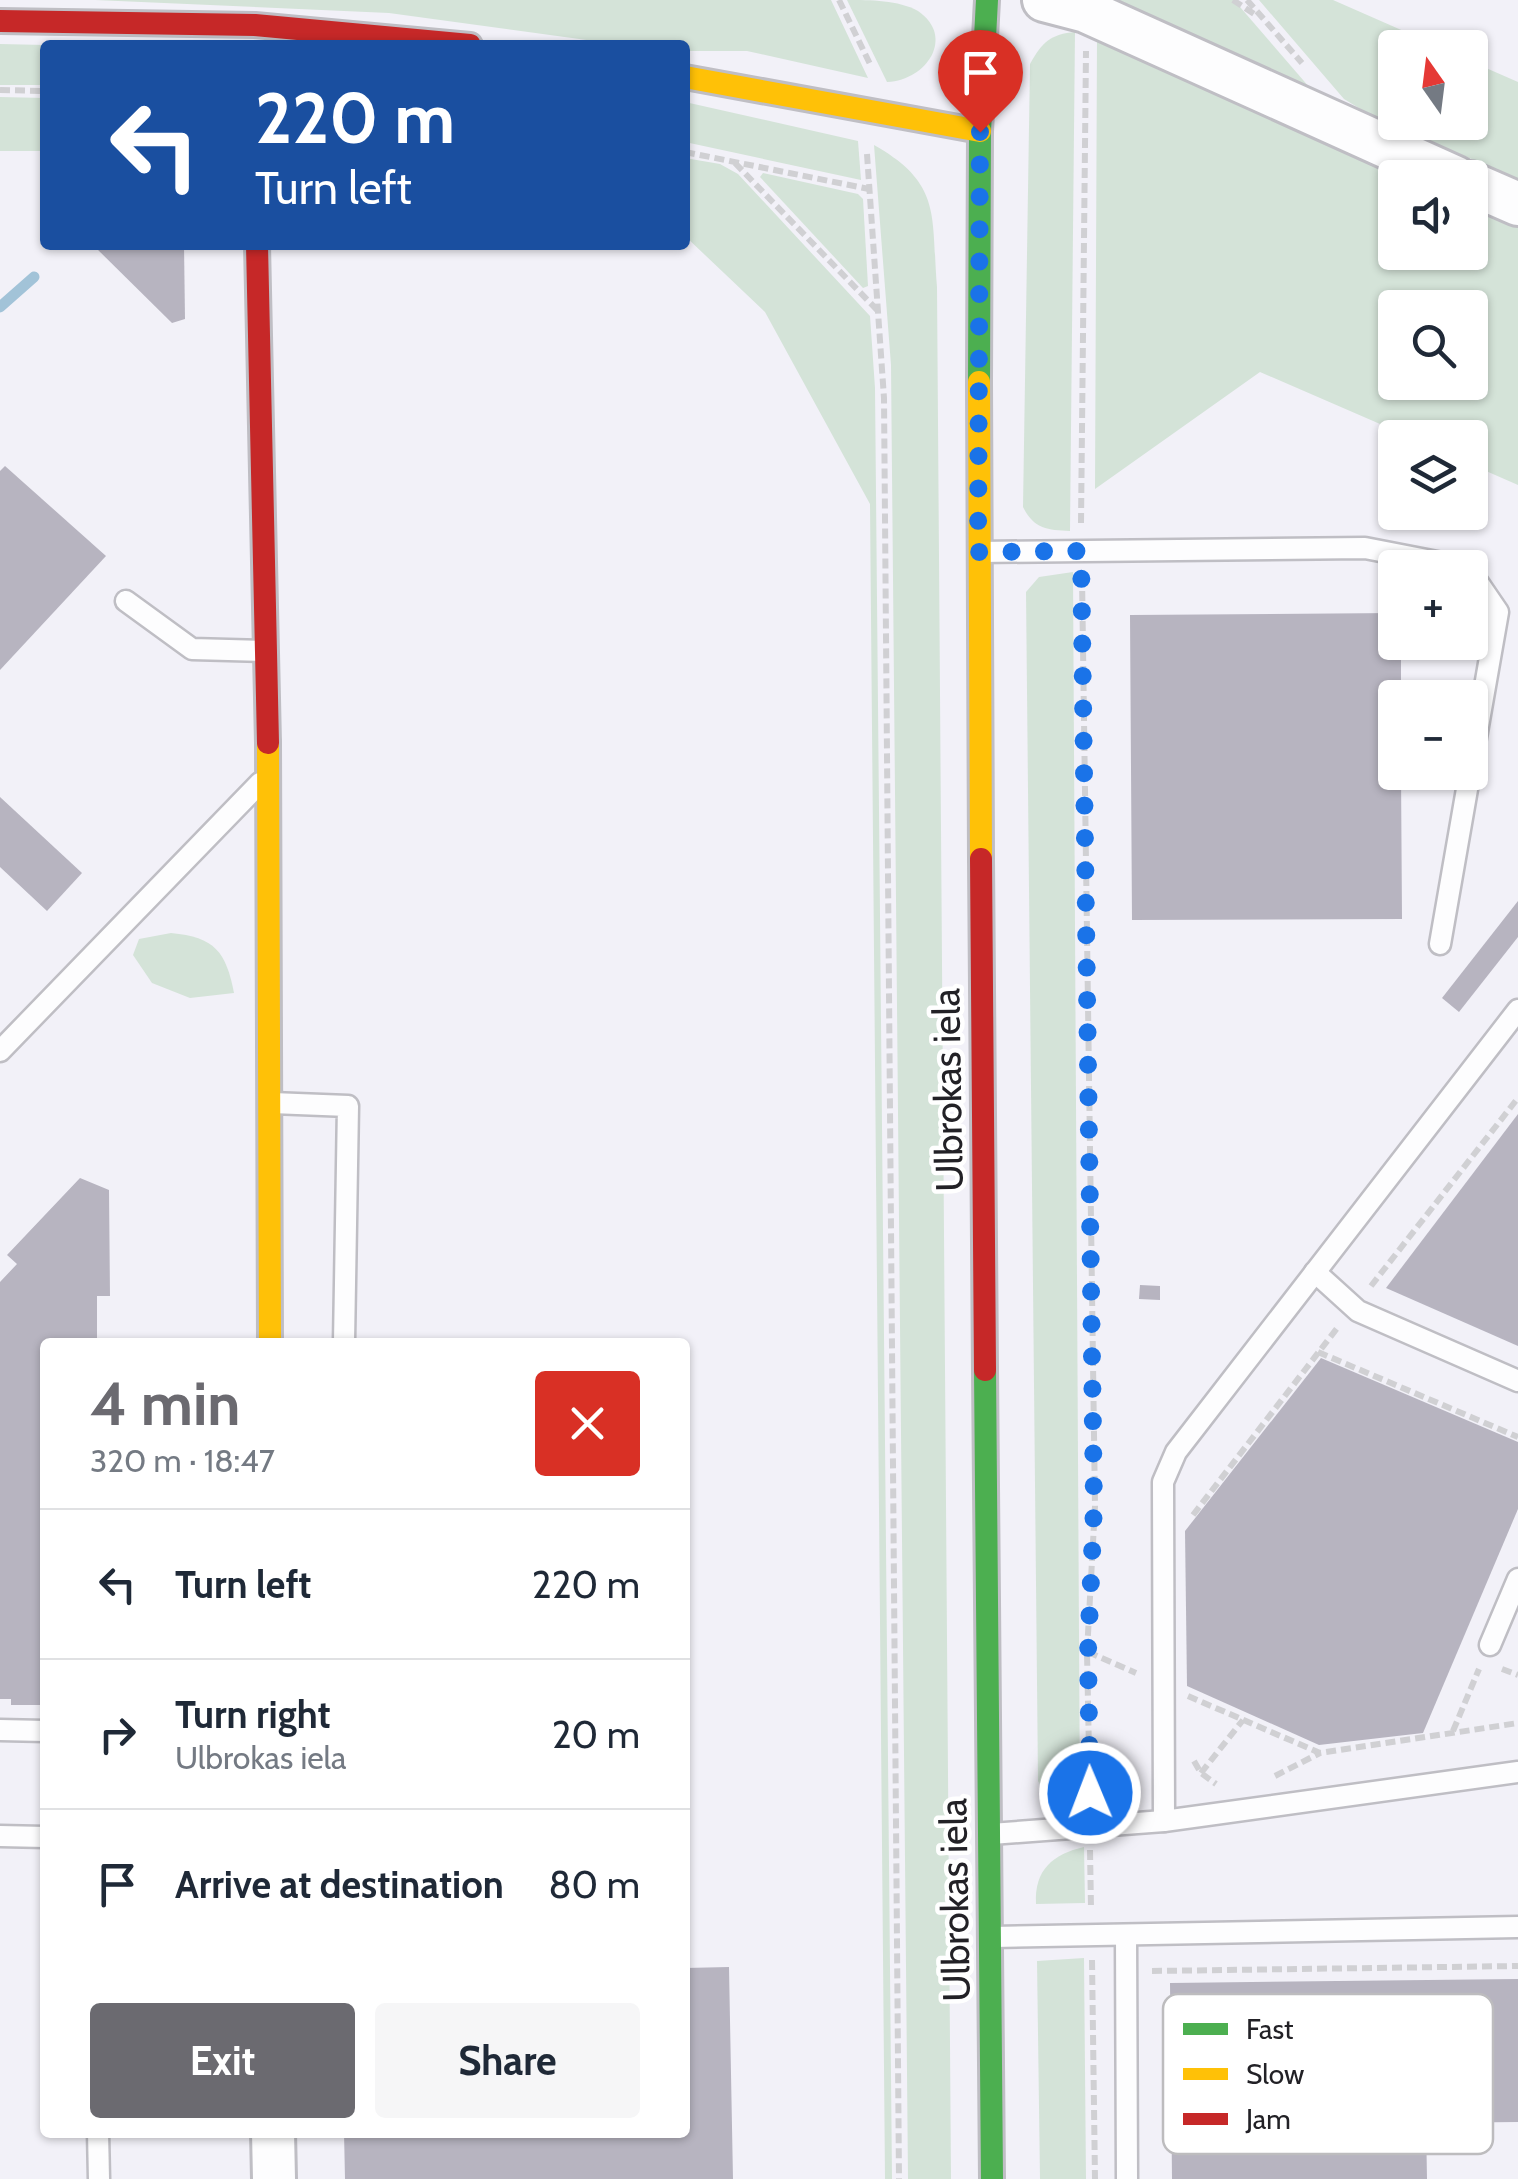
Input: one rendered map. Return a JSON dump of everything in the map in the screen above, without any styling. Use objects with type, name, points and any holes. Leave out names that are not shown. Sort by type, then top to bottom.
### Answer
[{"type":"main road","name":"Ulbrokas iela","points":[[986,0],[980,132],[978,552],[992,2179]]},
{"type":"main road","points":[[0,21],[362,40]]},
{"type":"main road","points":[[690,78],[980,132]]},
{"type":"main road","points":[[257,250],[269,775],[270,1338]]},
{"type":"street","points":[[1044,0],[1086,10],[1416,160]]},
{"type":"street","points":[[1488,192],[1518,204]]},
{"type":"street","points":[[273,2138],[274,2179]]},
{"type":"lane","points":[[978,552],[1378,551]]},
{"type":"lane","points":[[1486,680],[1498,612],[1488,597]]},
{"type":"lane","points":[[126,600],[192,649],[266,651]]},
{"type":"lane","points":[[0,1052],[269,775]]},
{"type":"lane","points":[[1440,944],[1467,790]]},
{"type":"lane","points":[[1164,1821],[1163,1482],[1176,1452],[1518,1010]]},
{"type":"lane","points":[[270,1104],[348,1106],[344,1338]]},
{"type":"lane","points":[[1315,1272],[1354,1308],[1518,1381]]},
{"type":"lane","points":[[1490,1646],[1518,1579]]},
{"type":"lane","points":[[0,1730],[40,1730]]},
{"type":"lane","points":[[989,1834],[1164,1821],[1518,1772]]},
{"type":"lane","points":[[0,1836],[40,1837]]},
{"type":"lane","points":[[991,1937],[1518,1927]]},
{"type":"lane","points":[[1126,1935],[1127,2179]]},
{"type":"lane","points":[[98,2138],[99,2179]]},
{"type":"path","points":[[839,0],[876,79]]},
{"type":"path","points":[[1233,0],[1264,20]]},
{"type":"path","points":[[1086,33],[1081,551],[1094,1506],[1088,1652],[1094,2179]]},
{"type":"path","points":[[0,90],[40,91]]},
{"type":"path","points":[[866,142],[884,398],[898,2179]]},
{"type":"path","points":[[690,153],[869,189]]},
{"type":"path","points":[[736,163],[880,314]]},
{"type":"path","points":[[1192,1517],[1518,1098]]},
{"type":"path","points":[[1318,1352],[1518,1437]]},
{"type":"path","points":[[1453,1732],[1490,1646]]},
{"type":"path","points":[[1088,1652],[1164,1686]]},
{"type":"path","points":[[1182,1707],[1182,1693],[1320,1753]]},
{"type":"path","points":[[1201,1773],[1243,1720]]},
{"type":"path","points":[[1270,1778],[1320,1753],[1518,1724]]},
{"type":"path","points":[[1191,1756],[1201,1773],[1214,1784],[1230,1789]]},
{"type":"path","points":[[1126,1972],[1518,1966]]},
{"type":"shaded area","points":[[95,0],[831,0],[868,78],[747,51],[690,51],[690,40],[586,40],[389,13]]},
{"type":"shaded area","points":[[847,0],[893,3],[918,11],[935,32],[932,55],[925,65],[914,74],[887,82]]},
{"type":"shaded area","points":[[1108,0],[1234,0],[1316,95]]},
{"type":"shaded area","points":[[1259,0],[1333,0],[1401,30],[1378,30],[1378,119],[1344,99]]},
{"type":"shaded area","points":[[1075,32],[1070,531],[1042,527],[1023,507],[1030,64],[1048,40]]},
{"type":"shaded area","points":[[1097,38],[1378,162],[1378,270],[1488,270],[1488,212],[1518,225],[1518,485],[1488,472],[1488,420],[1378,420],[1378,423],[1260,372],[1095,489]]},
{"type":"shaded area","points":[[0,44],[40,45],[40,85],[0,85]]},
{"type":"shaded area","points":[[1488,69],[1518,82],[1518,179],[1488,166],[1488,160],[1474,160],[1428,140],[1488,140]]},
{"type":"shaded area","points":[[0,97],[40,98],[40,151],[0,151]]},
{"type":"shaded area","points":[[690,103],[858,141],[861,180],[690,143]]},
{"type":"shaded area","points":[[874,145],[896,159],[923,188],[933,221],[937,287],[951,2179],[908,2179],[891,365]]},
{"type":"shaded area","points":[[690,159],[720,164],[738,174],[870,316],[875,388],[892,2179],[885,2179],[870,504],[765,312],[690,241]]},
{"type":"shaded area","points":[[763,173],[858,194],[863,199],[868,286],[863,288],[760,177]]},
{"type":"shaded area","points":[[1073,572],[1080,1811],[1054,1802],[1038,1781],[1026,592],[1039,577]]},
{"type":"shaded area","points":[[171,933],[198,938],[216,949],[227,967],[234,993],[190,998],[152,983],[133,955],[139,939]]},
{"type":"shaded area","points":[[1084,1847],[1085,1903],[1036,1904],[1038,1882],[1048,1865],[1063,1854]]},
{"type":"shaded area","points":[[1084,1958],[1086,2179],[1040,2179],[1037,1961]]},
{"type":"building","points":[[98,250],[184,250],[185,319],[172,323]]},
{"type":"building","points":[[5,466],[106,556],[0,670],[0,471]]},
{"type":"building","points":[[1378,613],[1378,660],[1401,660],[1401,680],[1378,680],[1378,790],[1401,790],[1402,919],[1132,920],[1130,615]]},
{"type":"building","points":[[0,797],[82,873],[47,911],[0,867]]},
{"type":"building","points":[[1518,901],[1518,937],[1459,1012],[1442,998]]},
{"type":"building","points":[[1518,1114],[1518,1346],[1386,1288]]},
{"type":"building","points":[[80,1178],[109,1190],[110,1296],[97,1296],[97,1338],[40,1338],[40,1705],[11,1705],[11,1699],[0,1699],[0,1282],[17,1264],[7,1255]]},
{"type":"building","points":[[1140,1285],[1160,1286],[1160,1300],[1139,1299]]},
{"type":"building","points":[[1321,1358],[1518,1442],[1518,1509],[1423,1733],[1319,1745],[1187,1686],[1185,1531]]},
{"type":"building","points":[[729,1967],[733,2179],[345,2179],[344,2138],[690,2138],[690,1968]]},
{"type":"building","points":[[1518,1979],[1518,2122],[1493,2122],[1493,1994],[1170,1994],[1170,1983]]},
{"type":"building","points":[[1172,2154],[1427,2154],[1427,2179],[1172,2179]]},
{"type":"waterway","points":[[0,307],[34,277]]},
{"type":"traffic: fast","points":[[979,382],[980,131],[987,0]]},
{"type":"traffic: fast","points":[[985,1370],[992,2179]]},
{"type":"traffic: slow","points":[[690,78],[980,131]]},
{"type":"traffic: slow","points":[[979,382],[981,859]]},
{"type":"traffic: slow","points":[[268,743],[270,1338]]},
{"type":"traffic: jam","points":[[0,21],[255,25],[416,40]]},
{"type":"traffic: jam","points":[[257,250],[268,743]]},
{"type":"traffic: jam","points":[[981,859],[985,1370]]},
{"type":"route","points":[[980,132],[978,552],[1081,551],[1094,1506],[1088,1652],[1090,1793]]}]
